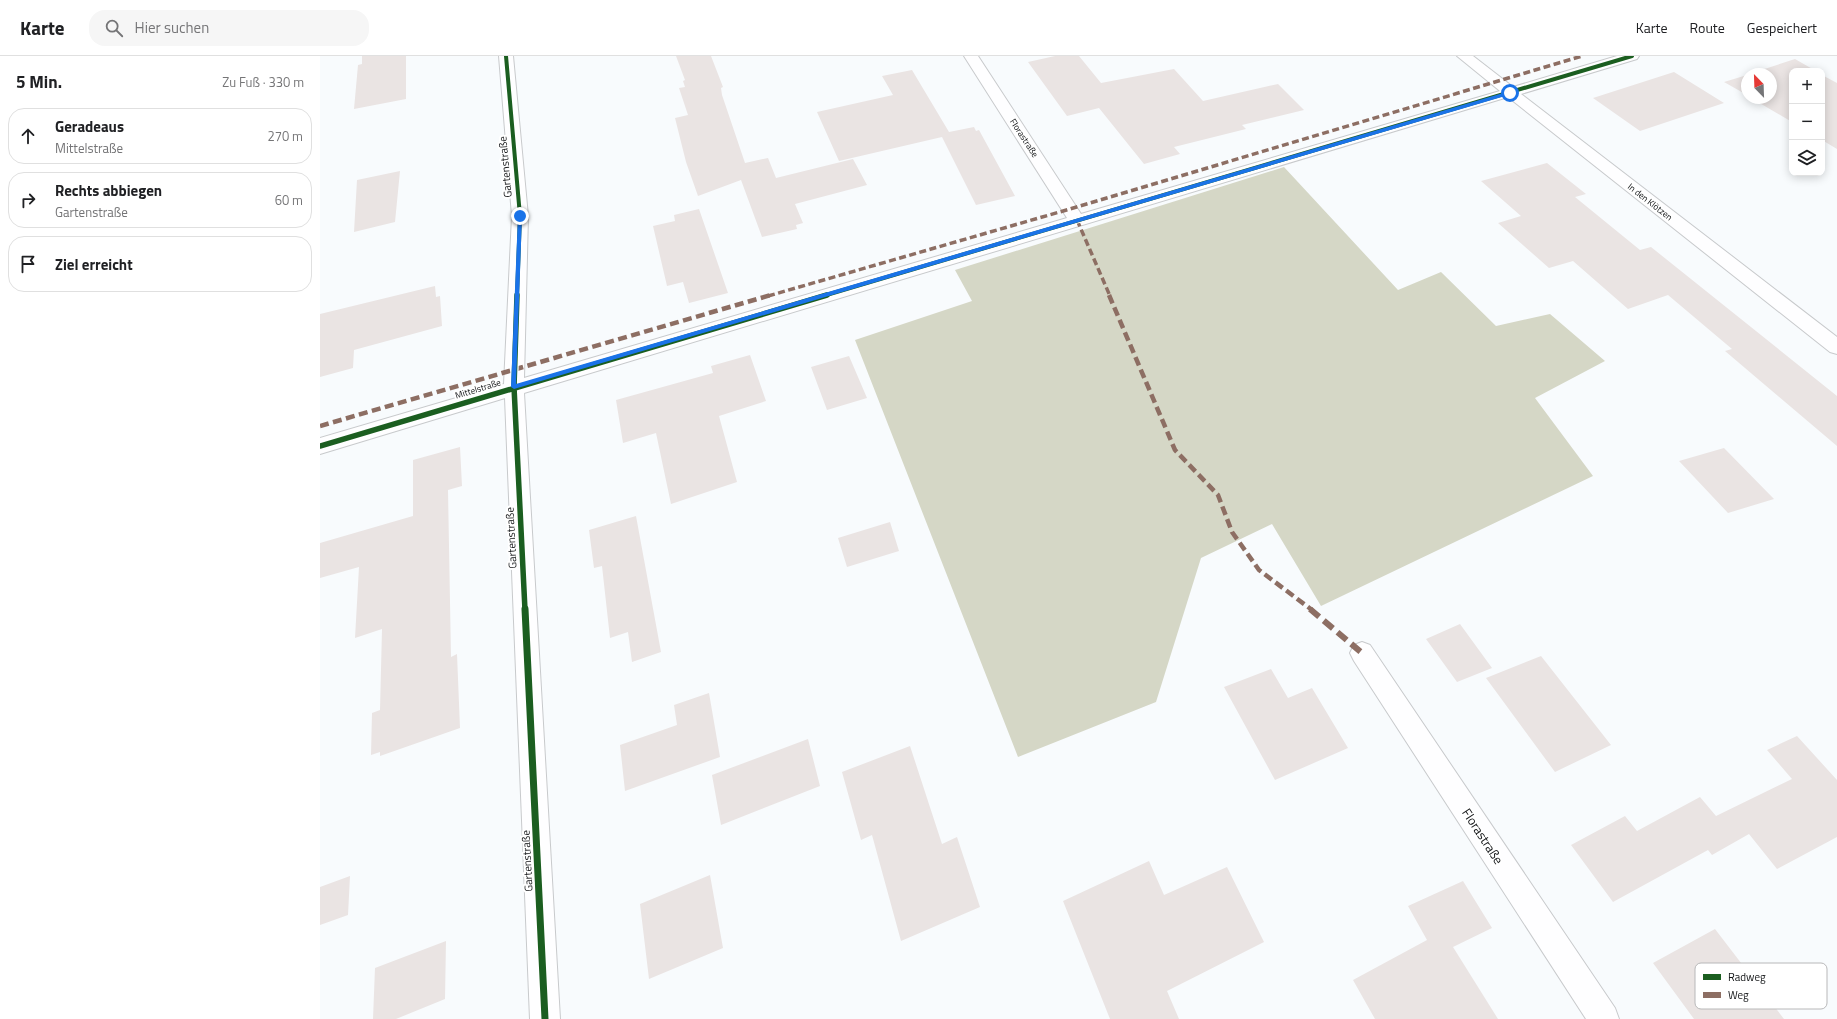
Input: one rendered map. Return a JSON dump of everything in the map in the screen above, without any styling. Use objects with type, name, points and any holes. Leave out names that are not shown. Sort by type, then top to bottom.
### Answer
[{"type":"street","name":"Gartenstraße","points":[[506,56],[520,216],[514,387],[545,1019]]},
{"type":"street","name":"Florastraße","points":[[971,56],[1077,220]]},
{"type":"street","name":"In den Klötzen","points":[[1464,56],[1837,347]]},
{"type":"street","name":"Mittelstraße","points":[[320,446],[514,387],[1632,56]]},
{"type":"street","name":"Florastraße","points":[[1362,653],[1604,1019]]},
{"type":"green space","points":[[1284,167],[1398,290],[1441,272],[1496,326],[1550,314],[1605,361],[1535,398],[1593,476],[1321,606],[1272,524],[1201,558],[1156,702],[1018,757],[855,340],[972,301],[955,270]]},
{"type":"building","points":[[362,56],[406,56],[406,99],[354,109],[358,65],[362,64]]},
{"type":"building","points":[[676,56],[711,56],[723,87],[721,88],[722,95],[745,163],[768,158],[776,178],[853,159],[867,185],[795,204],[803,223],[796,225],[797,229],[762,237],[741,180],[698,196],[686,162],[675,118],[688,115],[679,88],[685,87],[683,81],[685,80]]},
{"type":"building","points":[[1055,56],[1079,56],[1101,83],[1174,69],[1203,101],[1278,84],[1304,110],[1242,125],[1246,129],[1174,147],[1180,154],[1144,164],[1099,108],[1067,116],[1028,62]]},
{"type":"building","points":[[1795,59],[1811,68],[1789,68],[1789,120],[1761,104],[1777,104],[1777,68],[1767,68]]},
{"type":"building","points":[[912,70],[949,132],[974,127],[976,131],[979,130],[1015,196],[976,205],[942,137],[839,161],[817,112],[893,95],[882,76]]},
{"type":"building","points":[[1674,72],[1724,103],[1640,131],[1593,98]]},
{"type":"building","points":[[1741,77],[1741,92],[1724,82]]},
{"type":"building","points":[[1825,77],[1837,83],[1837,149],[1825,142]]},
{"type":"building","points":[[1547,163],[1586,194],[1575,197],[1640,250],[1651,247],[1837,396],[1837,446],[1725,351],[1732,349],[1668,295],[1628,309],[1573,261],[1549,268],[1498,223],[1521,216],[1481,181]]},
{"type":"building","points":[[400,171],[395,222],[354,232],[357,180]]},
{"type":"building","points":[[699,209],[728,293],[689,303],[683,282],[667,286],[653,226],[675,221],[674,215]]},
{"type":"building","points":[[435,286],[436,297],[440,296],[442,326],[354,350],[353,368],[320,377],[320,314]]},
{"type":"building","points":[[750,355],[766,401],[719,416],[737,482],[671,504],[656,433],[623,443],[616,400],[713,373],[711,366]]},
{"type":"building","points":[[849,356],[867,398],[827,410],[811,367]]},
{"type":"building","points":[[460,447],[462,486],[448,490],[451,657],[457,654],[460,728],[380,756],[380,752],[371,755],[372,713],[380,710],[382,629],[355,638],[359,567],[320,578],[320,543],[413,516],[413,460]]},
{"type":"building","points":[[1724,448],[1774,499],[1728,513],[1679,461]]},
{"type":"building","points":[[636,516],[661,652],[632,662],[628,632],[610,638],[602,566],[594,568],[589,530]]},
{"type":"building","points":[[890,522],[899,551],[847,567],[838,538]]},
{"type":"building","points":[[1460,624],[1492,668],[1457,682],[1426,639]]},
{"type":"building","points":[[1541,656],[1611,745],[1555,772],[1486,678]]},
{"type":"building","points":[[1271,669],[1288,698],[1312,688],[1348,748],[1275,780],[1224,687]]},
{"type":"building","points":[[709,693],[720,757],[625,791],[620,745],[677,725],[674,705]]},
{"type":"building","points":[[1797,736],[1837,780],[1837,837],[1777,869],[1749,834],[1712,855],[1708,850],[1613,902],[1571,845],[1625,816],[1637,831],[1700,797],[1716,816],[1792,779],[1767,750]]},
{"type":"building","points":[[808,739],[820,786],[721,825],[712,775]]},
{"type":"building","points":[[910,746],[942,844],[957,837],[980,907],[901,941],[872,835],[861,840],[842,772]]},
{"type":"building","points":[[1149,861],[1164,895],[1227,867],[1264,942],[1167,991],[1179,1019],[1110,1019],[1063,901]]},
{"type":"building","points":[[710,875],[723,948],[649,979],[640,904]]},
{"type":"building","points":[[350,876],[348,915],[320,925],[320,887]]},
{"type":"building","points":[[1463,881],[1492,928],[1453,947],[1498,1019],[1375,1019],[1353,980],[1427,940],[1408,906]]},
{"type":"building","points":[[1715,929],[1741,963],[1695,963],[1695,1009],[1776,1009],[1784,1019],[1694,1019],[1653,963]]},
{"type":"building","points":[[446,941],[445,999],[396,1019],[373,1019],[375,968]]},
{"type":"marked path","points":[[320,426],[1070,209],[1582,56]]},
{"type":"marked path","points":[[1077,220],[1175,450],[1218,495],[1232,532],[1259,570],[1321,617],[1362,653]]},
{"type":"cycle path","points":[[506,56],[520,216],[514,387],[545,1019]]},
{"type":"cycle path","points":[[320,446],[1632,56]]},
{"type":"route","points":[[520,216],[514,387],[1510,93]]}]
